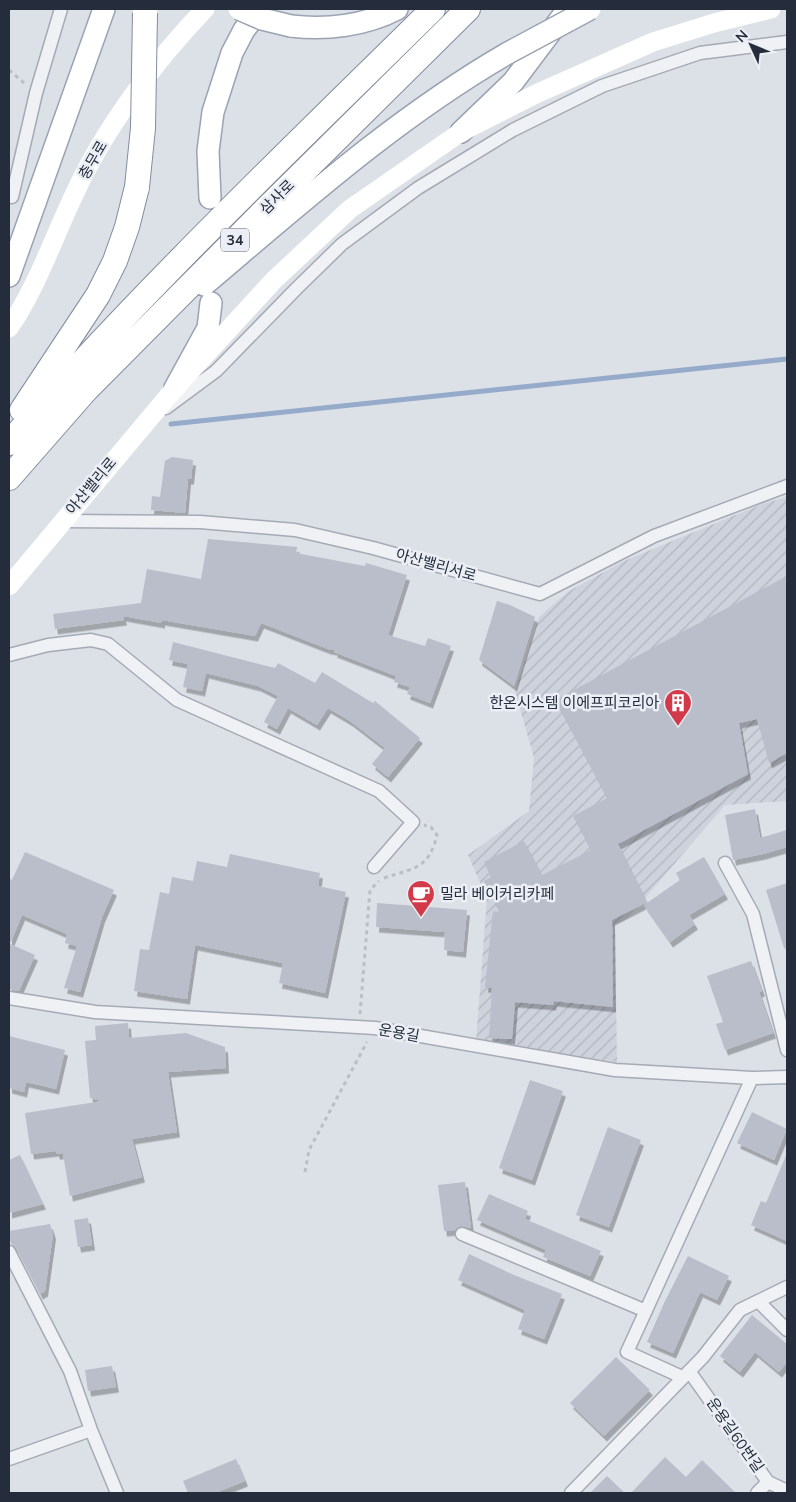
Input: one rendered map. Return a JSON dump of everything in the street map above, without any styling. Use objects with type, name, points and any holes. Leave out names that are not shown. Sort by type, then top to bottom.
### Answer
[{"type":"highway","name":"삼사로","points":[[9,444],[100,342],[433,9]]},
{"type":"highway","name":"삼사로","points":[[9,478],[80,398],[268,207],[468,9]]},
{"type":"highway","points":[[9,430],[98,295],[115,261],[127,227],[137,187],[143,128],[146,11]]},
{"type":"main road","points":[[9,276],[104,9]]},
{"type":"main road","points":[[239,9],[262,19],[290,26],[322,28],[372,20],[397,9]]},
{"type":"main road","points":[[210,198],[208,151],[213,112],[232,53],[244,30],[260,9]]},
{"type":"main road","points":[[461,132],[513,82],[568,9]]},
{"type":"main road","points":[[131,346],[370,146],[446,90],[508,53],[590,9]]},
{"type":"main road","points":[[175,388],[208,328],[211,303]]},
{"type":"street","points":[[12,197],[36,93],[61,9]]},
{"type":"street","name":"충무로","points":[[9,328],[48,256],[74,194],[101,145],[158,62],[205,9]]},
{"type":"street","name":"아산밸리로","points":[[9,586],[62,520],[175,388],[274,280],[350,209],[461,132],[538,93],[653,42],[714,23],[771,9]]},
{"type":"street","points":[[142,426],[216,371],[296,288],[342,244],[418,188],[513,130],[602,86],[700,53],[787,42]]},
{"type":"street","name":"아산밸리서로","points":[[62,520],[200,522],[296,530],[373,548],[540,594],[654,536],[787,486]]},
{"type":"street","points":[[9,655],[48,645],[91,640],[108,644],[177,700],[378,791],[413,822],[374,867]]},
{"type":"street","points":[[725,863],[753,914],[787,1050]]},
{"type":"street","name":"운용길","points":[[9,998],[95,1012],[374,1028],[615,1070],[752,1078],[787,1077]]},
{"type":"street","points":[[686,1374],[627,1352],[752,1078]]},
{"type":"street","points":[[462,1234],[646,1311]]},
{"type":"street","points":[[9,1252],[70,1371],[91,1430],[117,1493]]},
{"type":"street","points":[[571,1493],[703,1357],[740,1310],[787,1287]]},
{"type":"street","points":[[758,1301],[787,1330]]},
{"type":"street","name":"운용길60번길","points":[[686,1374],[768,1482],[787,1491]]},
{"type":"street","points":[[9,1459],[91,1430]]},
{"type":"street","points":[[757,1493],[768,1482]]},
{"type":"path","points":[[359,1027],[370,890],[381,879],[421,866],[434,849],[437,835],[431,827],[413,822]]},
{"type":"path","points":[[305,1172],[309,1150],[374,1028]]},
{"type":"shaded area","points":[[787,497],[787,801],[725,805],[627,919],[615,925],[617,1062],[476,1041],[487,898],[468,855],[529,811],[534,758],[515,691],[539,617],[569,591],[624,561],[762,504]]},
{"type":"building","points":[[172,457],[193,460],[191,479],[188,479],[185,513],[151,510],[152,496],[160,497],[165,461]]},
{"type":"building","points":[[208,539],[297,547],[296,553],[365,566],[366,563],[407,575],[388,635],[425,646],[428,638],[451,646],[430,703],[407,694],[410,687],[394,682],[396,676],[334,652],[335,650],[261,623],[255,636],[162,620],[162,623],[123,616],[124,620],[55,629],[53,614],[141,603],[147,569],[201,579]]},
{"type":"building","name":"한온시스템 이에프피코리아","points":[[787,576],[787,753],[769,763],[757,719],[739,723],[748,774],[618,844],[647,902],[612,920],[613,1007],[554,1001],[553,1005],[515,1002],[512,1039],[489,1038],[492,988],[485,987],[493,911],[499,912],[484,881],[491,877],[484,862],[524,841],[542,875],[591,850],[573,816],[607,798],[555,700]]},
{"type":"building","points":[[497,601],[535,617],[514,686],[479,660]]},
{"type":"building","points":[[173,642],[275,668],[278,663],[315,683],[322,672],[373,703],[375,701],[420,738],[388,777],[372,764],[385,748],[350,721],[328,708],[317,725],[288,708],[277,729],[264,722],[278,696],[258,686],[206,673],[202,691],[183,687],[188,664],[169,660]]},
{"type":"building","points":[[755,809],[760,838],[787,830],[787,847],[733,860],[725,815]]},
{"type":"building","points":[[25,852],[114,890],[102,917],[80,992],[64,988],[77,946],[65,943],[67,934],[22,915],[10,944],[35,955],[19,991],[9,989],[9,878],[12,880]]},
{"type":"building","points":[[230,854],[320,873],[318,886],[346,892],[325,993],[279,983],[283,963],[195,945],[187,999],[134,991],[140,949],[149,950],[160,892],[169,894],[172,877],[193,881],[197,861],[227,867]]},
{"type":"building","points":[[704,857],[725,894],[689,915],[695,924],[670,942],[644,905],[680,880],[676,873]]},
{"type":"building","points":[[787,883],[787,947],[784,948],[766,890]]},
{"type":"building","name":"밀라 베이커리카페","points":[[377,903],[467,910],[463,952],[444,950],[445,932],[376,927]]},
{"type":"building","points":[[751,961],[762,991],[759,992],[773,1033],[725,1050],[716,1024],[723,1022],[707,976]]},
{"type":"building","points":[[128,1023],[129,1038],[186,1033],[225,1047],[226,1068],[168,1072],[177,1132],[132,1139],[142,1177],[70,1196],[63,1154],[57,1154],[56,1151],[31,1154],[25,1113],[103,1101],[90,1098],[85,1041],[96,1040],[95,1026]]},
{"type":"building","points":[[9,1036],[65,1050],[56,1089],[26,1082],[24,1092],[9,1088]]},
{"type":"building","points":[[530,1080],[563,1091],[532,1180],[499,1168]]},
{"type":"building","points":[[752,1112],[787,1129],[774,1160],[737,1143]]},
{"type":"building","points":[[608,1127],[641,1140],[609,1227],[576,1215]]},
{"type":"building","points":[[787,1153],[787,1241],[751,1225],[761,1201],[766,1203]]},
{"type":"building","points":[[20,1155],[43,1204],[9,1213],[9,1160]]},
{"type":"building","points":[[465,1182],[471,1228],[460,1226],[455,1230],[444,1231],[438,1185]]},
{"type":"building","points":[[489,1194],[528,1211],[525,1219],[601,1251],[590,1276],[543,1257],[546,1250],[477,1220]]},
{"type":"building","points":[[88,1218],[92,1245],[78,1247],[74,1220]]},
{"type":"building","points":[[50,1224],[53,1234],[45,1291],[40,1294],[16,1248],[12,1245],[9,1231]]},
{"type":"building","points":[[469,1254],[514,1275],[562,1294],[544,1339],[518,1329],[525,1310],[458,1280]]},
{"type":"building","points":[[688,1256],[729,1276],[717,1300],[700,1292],[673,1353],[647,1342]]},
{"type":"building","points":[[752,1315],[787,1344],[787,1362],[779,1372],[755,1352],[740,1372],[720,1356]]},
{"type":"building","points":[[616,1357],[650,1390],[604,1436],[570,1403]]},
{"type":"building","points":[[112,1366],[116,1387],[88,1391],[85,1370]]},
{"type":"building","points":[[665,1457],[686,1477],[702,1460],[736,1493],[631,1493]]},
{"type":"building","points":[[236,1459],[245,1481],[215,1493],[188,1493],[183,1481]]},
{"type":"building","points":[[607,1476],[625,1493],[590,1493]]},
{"type":"waterway","points":[[171,424],[787,359]]},
{"type":"place","name":"한온시스템 이에프피코리아","points":[[678,727]]},
{"type":"place","name":"밀라 베이커리카페","points":[[421,918]]}]
